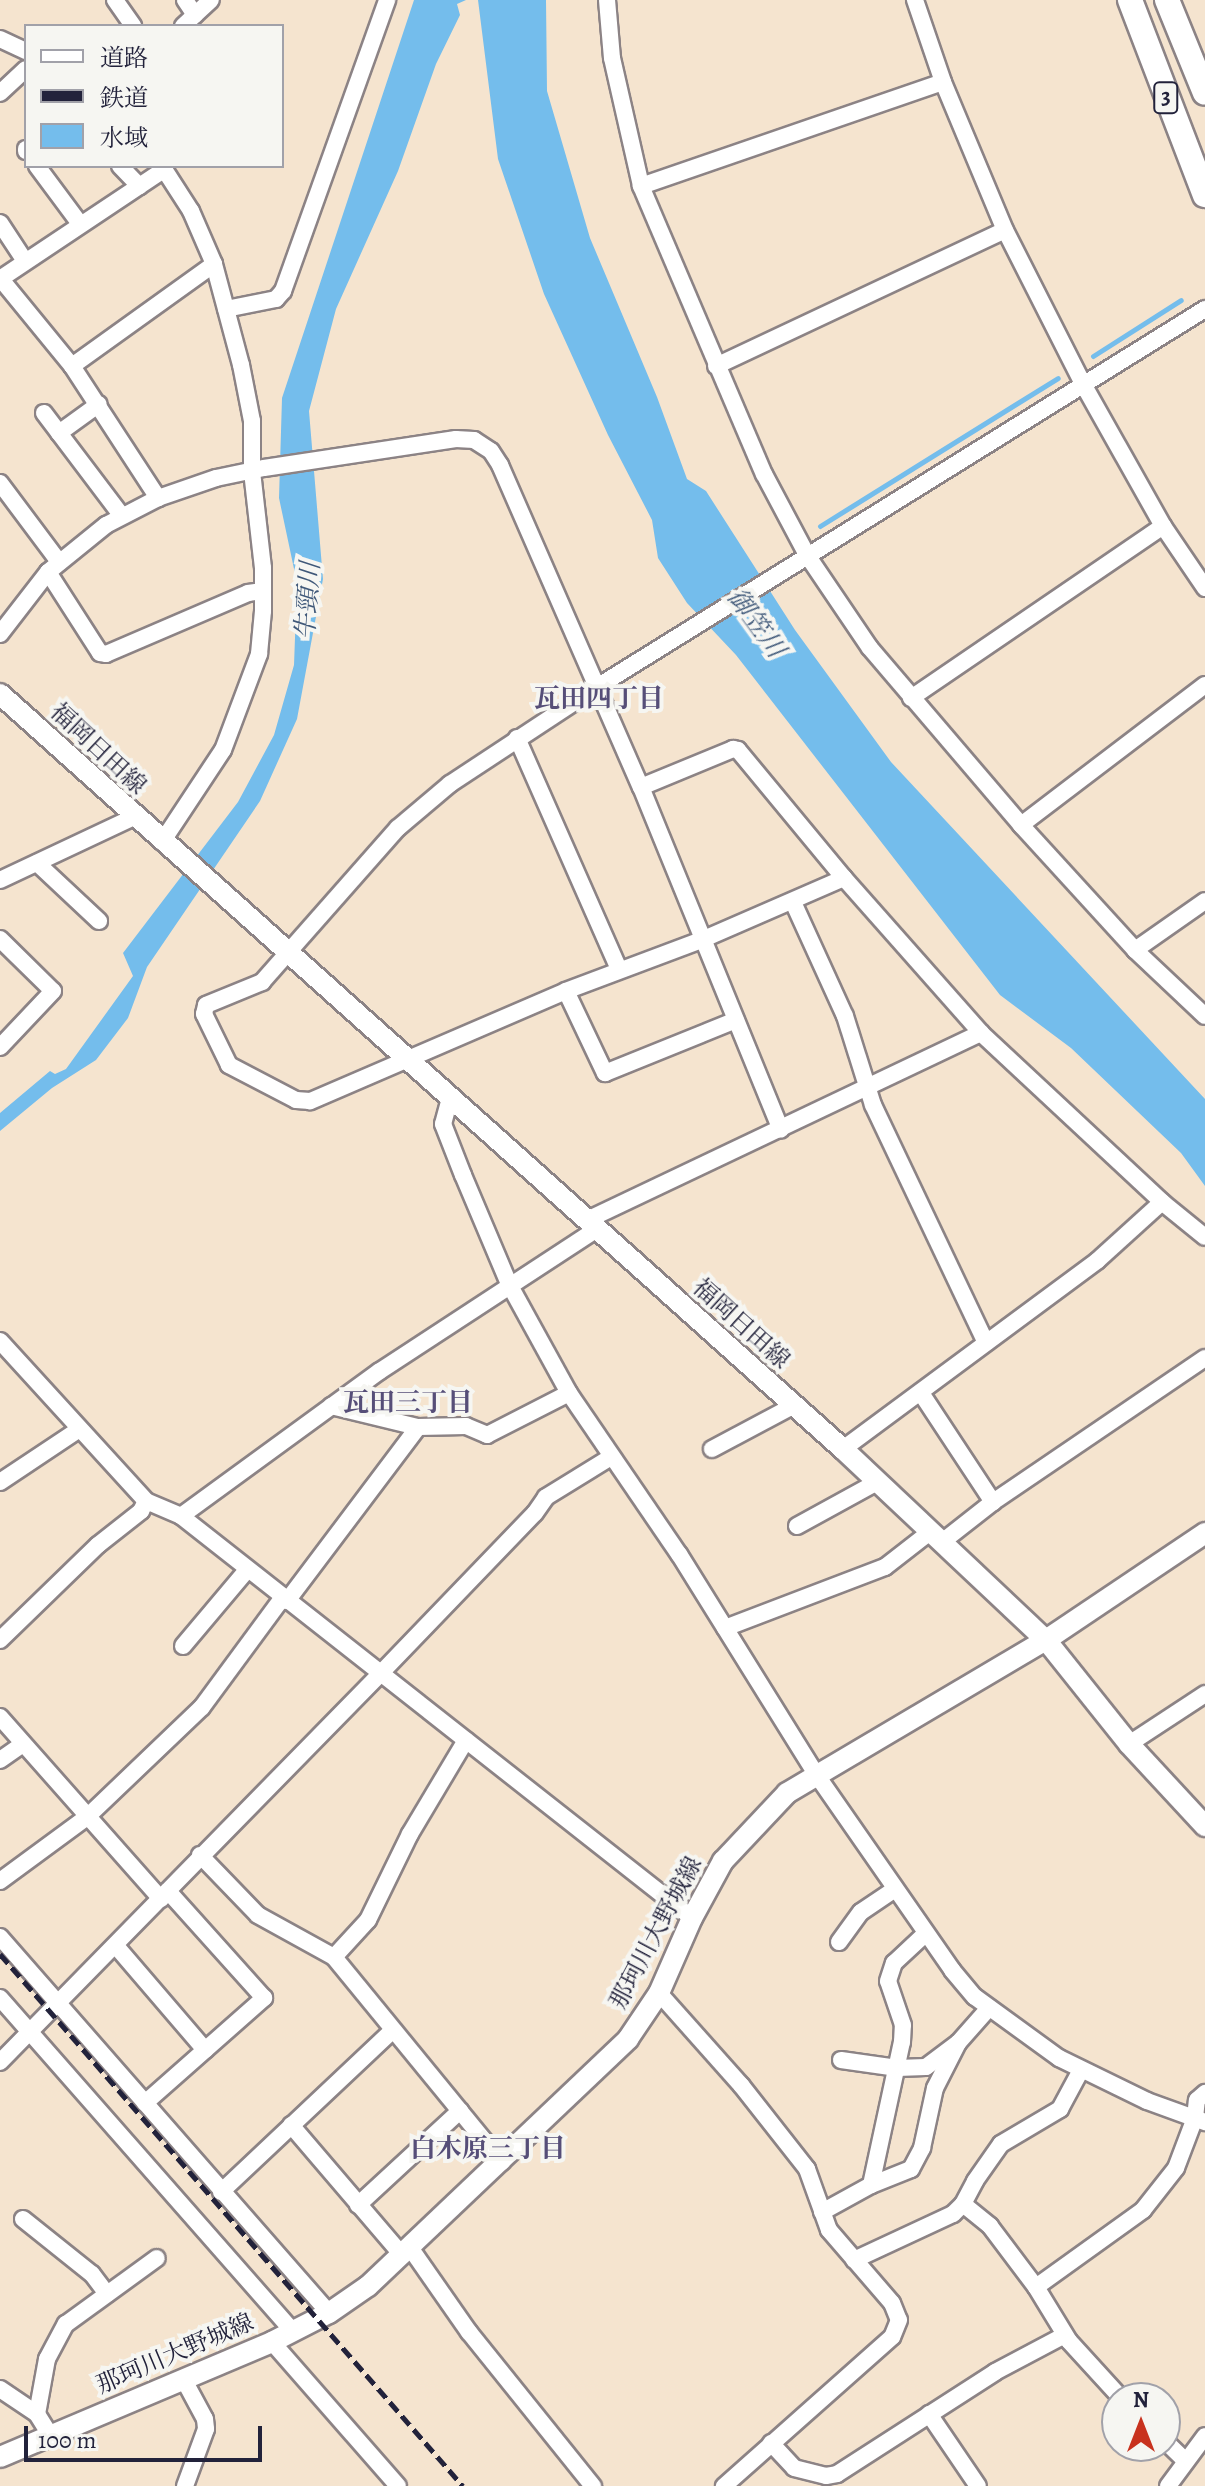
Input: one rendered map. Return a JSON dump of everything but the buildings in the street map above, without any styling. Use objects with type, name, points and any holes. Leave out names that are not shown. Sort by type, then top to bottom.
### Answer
[{"type":"highway","name":"3","points":[[1130,0],[1205,195]]},
{"type":"highway","points":[[1142,0],[1205,153]]},
{"type":"highway","points":[[1167,0],[1205,93]]},
{"type":"highway","name":"3","points":[[1184,0],[1205,57]]},
{"type":"main road","name":"福岡日田線","points":[[0,694],[843,1449],[1046,1640],[1129,1744],[1205,1826]]},
{"type":"main road","name":"那珂川大野城線","points":[[0,2457],[272,2342],[329,2313],[407,2253],[628,2039],[659,1993],[692,1918],[723,1861],[787,1793],[1046,1640],[1205,1533]]},
{"type":"street","points":[[115,0],[132,24]]},
{"type":"street","points":[[185,0],[189,21]]},
{"type":"street","points":[[189,21],[211,0]]},
{"type":"street","points":[[226,309],[276,299],[283,291],[387,0]]},
{"type":"street","points":[[915,0],[943,82],[1005,230],[1083,384],[1163,526],[1205,588]]},
{"type":"street","points":[[609,1],[612,58],[641,186],[764,474],[807,555],[870,648],[911,698],[1135,950],[1205,1016]]},
{"type":"street","points":[[0,39],[24,50]]},
{"type":"street","points":[[0,93],[24,71]]},
{"type":"street","points":[[641,186],[943,82]]},
{"type":"street","points":[[38,168],[80,224]]},
{"type":"street","points":[[122,168],[139,186]]},
{"type":"street","points":[[158,498],[72,366],[0,279],[164,168],[191,211],[214,264],[226,309],[252,421],[258,470],[263,591],[259,654],[245,698],[223,750],[162,842]]},
{"type":"street","points":[[0,223],[25,261]]},
{"type":"street","points":[[716,366],[1005,230]]},
{"type":"street","points":[[72,366],[214,264]]},
{"type":"street","points":[[844,878],[704,939],[566,991],[310,1101],[296,1100],[229,1065],[204,1014],[206,1005],[262,982],[398,828],[450,784],[597,687],[1205,309]]},
{"type":"street","points":[[59,433],[99,404]]},
{"type":"street","points":[[44,413],[122,516]]},
{"type":"street","points":[[0,634],[54,567],[122,516],[158,498],[216,478],[258,470],[456,439],[474,440],[491,451],[597,687],[781,1130]]},
{"type":"street","points":[[0,483],[54,567],[100,653],[248,593],[263,591]]},
{"type":"street","points":[[911,698],[1163,526]]},
{"type":"street","points":[[1021,825],[1205,685]]},
{"type":"street","points":[[517,738],[619,969]]},
{"type":"street","points":[[641,787],[733,749],[738,750],[844,878],[981,1033],[1162,1202],[1205,1237]]},
{"type":"street","points":[[0,880],[134,817]]},
{"type":"street","points":[[37,863],[99,921]]},
{"type":"street","points":[[1135,950],[1205,901]]},
{"type":"street","points":[[793,902],[845,1016],[867,1088],[986,1343]]},
{"type":"street","points":[[0,939],[53,991],[0,1047]]},
{"type":"street","points":[[566,991],[605,1073],[736,1020]]},
{"type":"street","points":[[181,1516],[331,1406],[592,1225],[981,1033]]},
{"type":"street","points":[[450,1098],[443,1124],[509,1284],[569,1393],[679,1554],[816,1774],[925,1934],[952,1970],[989,2008],[1081,2070],[1200,2120]]},
{"type":"street","points":[[843,1449],[1098,1260],[1162,1202]]},
{"type":"street","points":[[0,1341],[146,1501],[181,1516],[692,1918]]},
{"type":"street","points":[[725,1628],[885,1567],[993,1502],[1205,1358]]},
{"type":"street","points":[[331,1406],[418,1427],[466,1426],[487,1435],[569,1393]]},
{"type":"street","points":[[921,1393],[993,1502]]},
{"type":"street","points":[[712,1449],[793,1406]]},
{"type":"street","points":[[0,1881],[87,1817],[202,1707],[418,1427]]},
{"type":"street","points":[[0,1482],[78,1430]]},
{"type":"street","points":[[0,2062],[380,1674],[535,1513],[546,1497],[611,1457]]},
{"type":"street","points":[[797,1526],[877,1482]]},
{"type":"street","points":[[2,1633],[98,1545],[141,1511],[146,1501]]},
{"type":"street","points":[[183,1646],[247,1570]]},
{"type":"street","points":[[1129,1744],[1205,1694]]},
{"type":"street","points":[[0,1717],[87,1817],[264,1998],[145,2103]]},
{"type":"street","points":[[334,1957],[368,1920],[410,1834],[466,1740]]},
{"type":"street","points":[[0,1760],[23,1744]]},
{"type":"street","points":[[200,1855],[258,1915],[334,1957],[502,2162]]},
{"type":"street","points":[[839,1942],[861,1912],[894,1890]]},
{"type":"street","points":[[871,2185],[897,2068],[903,2025],[888,1981],[894,1963],[925,1934]]},
{"type":"street","points":[[0,1937],[329,2313]]},
{"type":"street","points":[[116,1946],[205,2050]]},
{"type":"street","points":[[659,1993],[741,2085],[807,2169],[829,2230],[898,2313],[896,2331],[724,2486]]},
{"type":"street","points":[[0,1998],[293,2331]]},
{"type":"street","points":[[841,2060],[897,2068],[926,2067],[958,2043],[989,2008]]},
{"type":"street","points":[[221,2192],[392,2031]]},
{"type":"street","points":[[822,2212],[871,2185],[911,2169],[922,2148],[935,2088],[958,2043]]},
{"type":"street","points":[[854,2260],[953,2214],[963,2204],[1001,2144],[1060,2109],[1081,2070]]},
{"type":"street","points":[[1036,2287],[1143,2210],[1176,2168],[1200,2120],[1197,2100],[1205,2093]]},
{"type":"street","points":[[358,2205],[460,2111]]},
{"type":"street","points":[[291,2125],[358,2205],[407,2253],[593,2486]]},
{"type":"street","points":[[963,2204],[990,2226],[1036,2287],[1065,2335],[1104,2382]]},
{"type":"street","points":[[23,2219],[92,2274],[107,2294]]},
{"type":"street","points":[[37,2414],[47,2359],[66,2324],[157,2258]]},
{"type":"street","points":[[794,2468],[826,2476],[837,2474],[995,2372],[1065,2335]]},
{"type":"street","points":[[272,2342],[394,2483]]},
{"type":"street","points":[[184,2380],[205,2419],[206,2429],[185,2486]]},
{"type":"street","points":[[0,2389],[37,2414],[50,2435]]},
{"type":"street","points":[[929,2414],[978,2486]]},
{"type":"street","points":[[1168,2486],[1205,2436]]},
{"type":"street","points":[[771,2443],[794,2468],[803,2486]]},
{"type":"street","points":[[1181,2456],[1186,2461]]},
{"type":"water","name":"牛頸川","points":[[414,0],[466,0],[457,4],[460,15],[436,64],[398,171],[336,309],[309,411],[323,579],[297,719],[260,801],[147,967],[128,1018],[96,1060],[52,1088],[0,1131],[0,1113],[50,1071],[55,1074],[66,1069],[133,976],[123,953],[238,802],[274,735],[294,665],[297,583],[279,498],[282,398]]},
{"type":"water","name":"御笠川","points":[[478,0],[546,0],[547,91],[590,238],[657,397],[687,479],[706,491],[795,630],[891,762],[1205,1099],[1205,1186],[1181,1153],[1071,1048],[1000,995],[736,655],[687,603],[658,558],[652,520],[608,435],[544,294],[498,159]]},
{"type":"waterway","points":[[1093,356],[1181,300]]},
{"type":"waterway","points":[[820,526],[1058,378]]},
{"type":"railway","points":[[0,1954],[463,2486]]},
{"type":"district","name":"瓦田四丁目","points":[[599,699]]},
{"type":"district","name":"瓦田三丁目","points":[[408,1403]]},
{"type":"district","name":"白木原三丁目","points":[[488,2149]]}]
